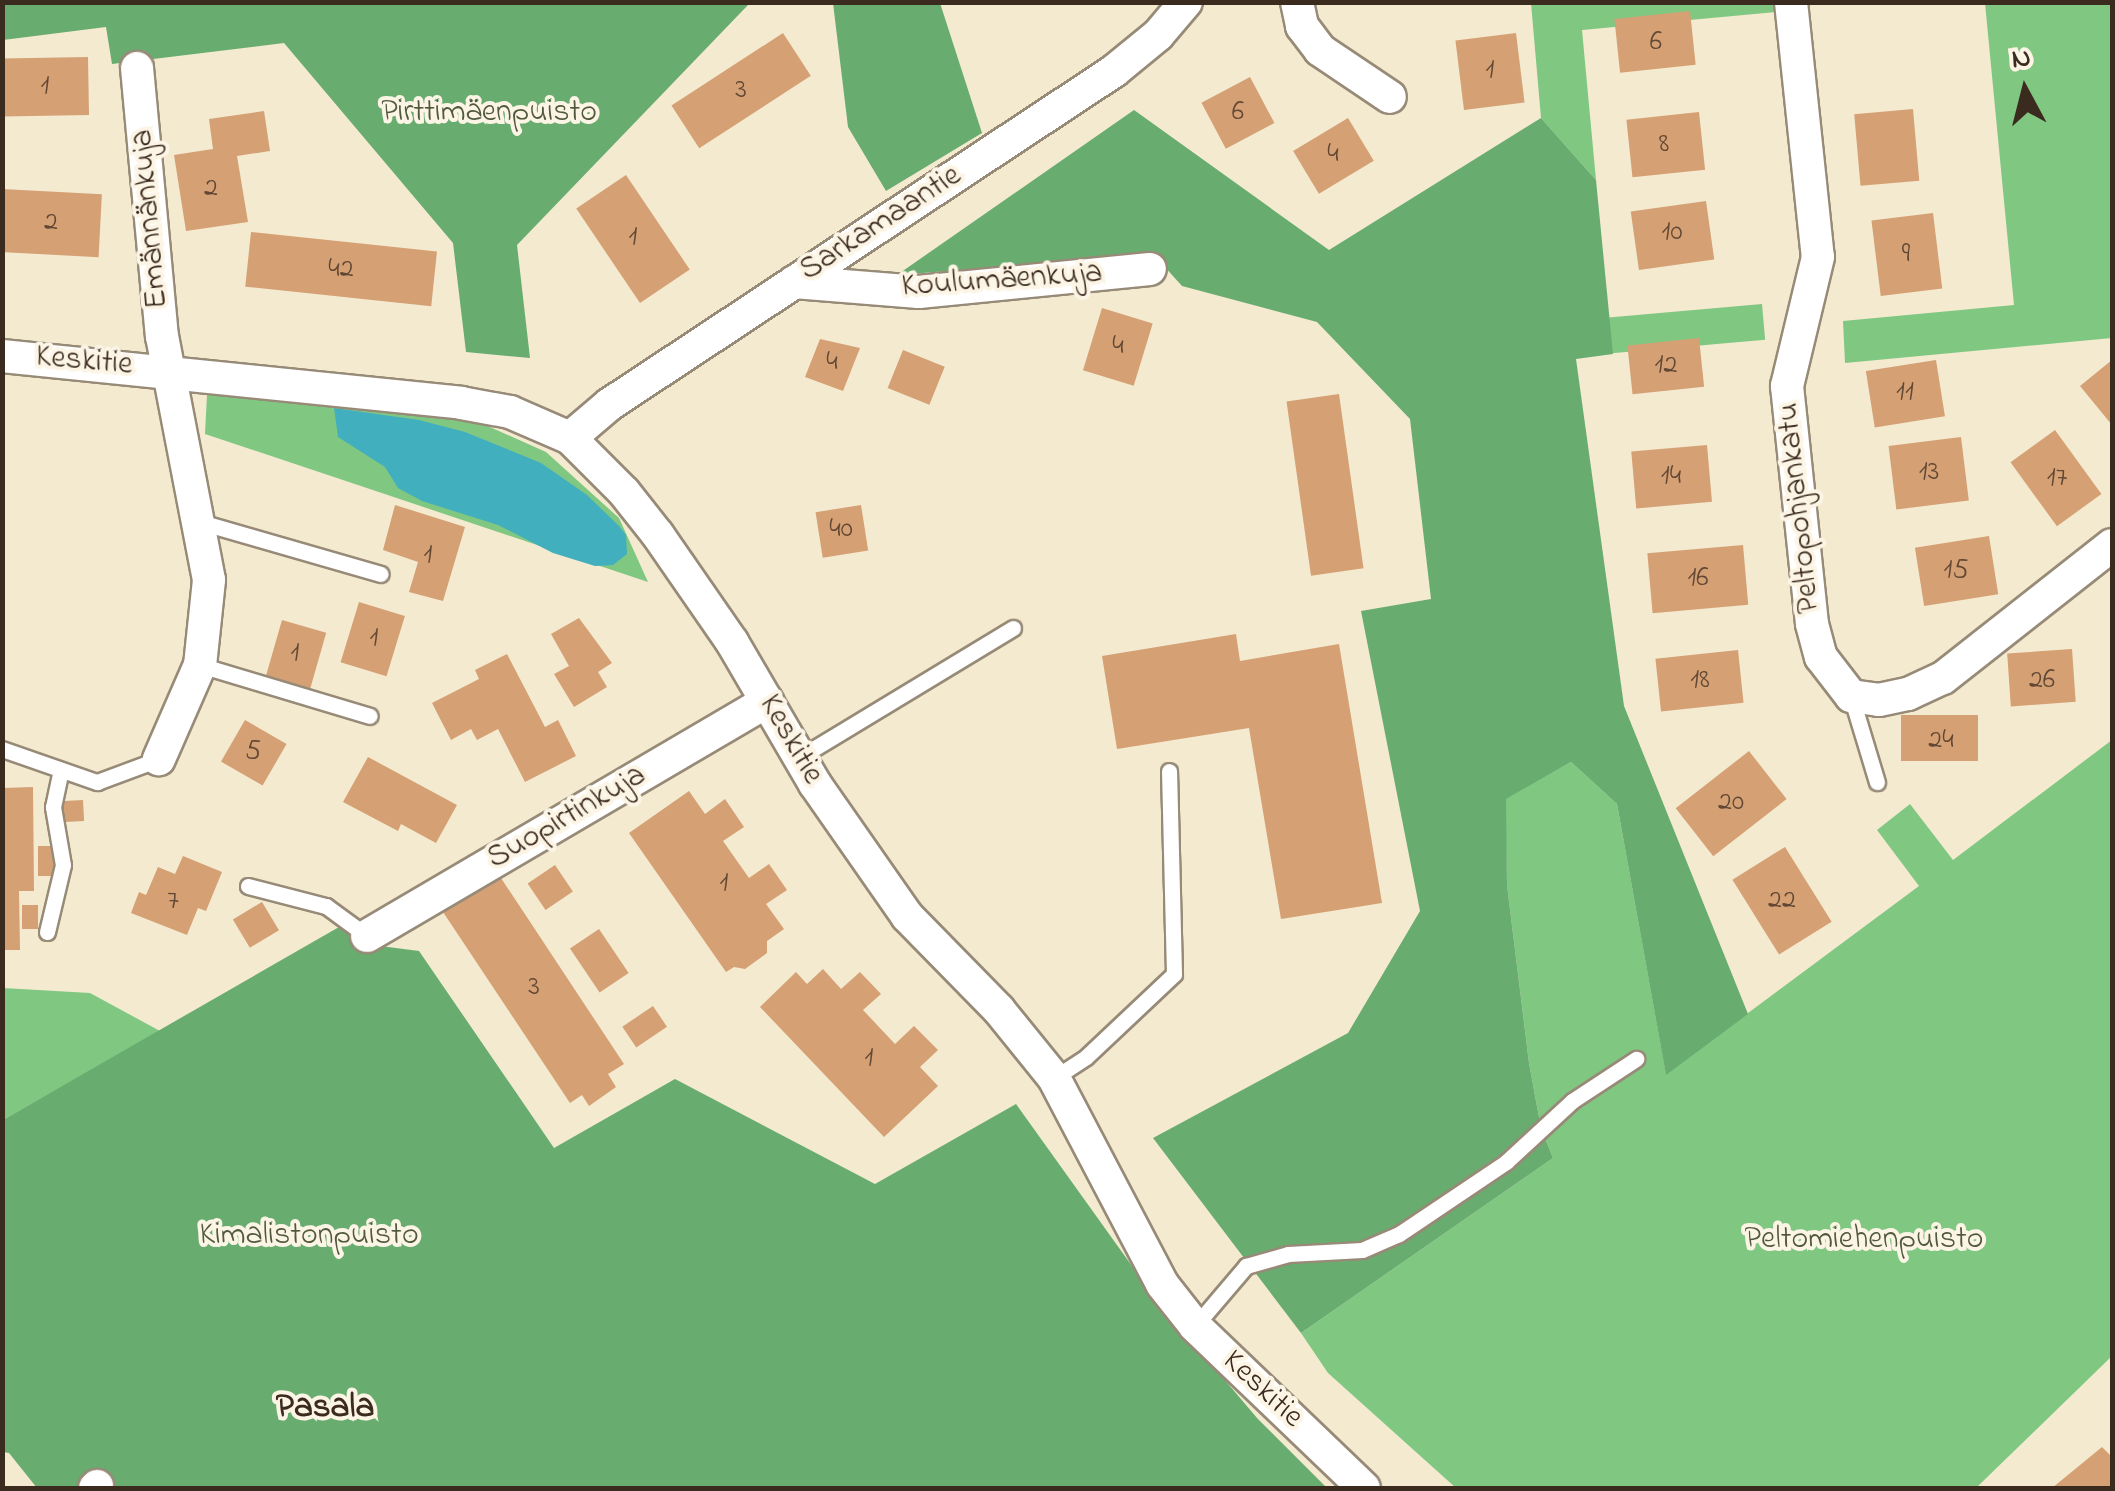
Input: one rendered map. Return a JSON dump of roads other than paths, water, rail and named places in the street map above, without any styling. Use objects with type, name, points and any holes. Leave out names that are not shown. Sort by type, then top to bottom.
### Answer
[{"type":"street","name":"Sarkamaantie","points":[[570,438],[610,404],[1114,71],[1158,34],[1186,2]]},
{"type":"street","points":[[1297,2],[1302,26],[1320,50],[1390,97]]},
{"type":"street","name":"Peltopohjankatu","points":[[1791,2],[1818,257],[1812,294],[1791,355],[1788,416],[1812,624],[1821,657],[1851,696]]},
{"type":"street","name":"Emännänkuja","points":[[137,68],[168,369],[209,580],[200,665],[159,759]]},
{"type":"street","name":"Koulumäenkuja","points":[[794,282],[920,292],[1150,270]]},
{"type":"street","name":"Keskitie","points":[[2,356],[168,369],[461,402],[510,412],[570,438],[624,492],[658,535],[906,916],[999,1010],[1054,1078],[1162,1284],[1194,1326],[1364,1488]]},
{"type":"street","points":[[1851,696],[1879,700],[1908,694],[1943,678],[2112,545]]},
{"type":"street","name":"Suopirtinkuja","points":[[367,936],[767,701]]},
{"type":"lane","points":[[196,522],[381,574]]},
{"type":"lane","points":[[800,757],[1014,628]]},
{"type":"lane","points":[[200,665],[370,716]]},
{"type":"lane","points":[[1851,696],[1877,782]]},
{"type":"lane","points":[[2,749],[96,782],[159,759]]},
{"type":"lane","points":[[48,932],[63,865],[53,808],[62,770]]},
{"type":"lane","points":[[1054,1078],[1086,1058],[1174,974],[1169,771]]},
{"type":"lane","points":[[248,886],[326,906],[367,936]]},
{"type":"lane","points":[[1194,1326],[1246,1266],[1288,1254],[1362,1250],[1399,1234],[1506,1162],[1572,1101],[1636,1059]]},
{"type":"water","points":[[334,408],[419,420],[465,432],[541,463],[587,495],[619,526],[626,535],[627,554],[613,565],[595,566],[553,553],[498,525],[422,501],[398,488],[385,467],[338,437]]},
{"type":"district","name":"Pasala","points":[[325,1408]]},
{"type":"park label","name":"Pirttimäenpuisto","points":[[489,113]]},
{"type":"park label","name":"Kimalistonpuisto","points":[[309,1236]]},
{"type":"park label","name":"Peltomiehenpuisto","points":[[1864,1240]]}]
